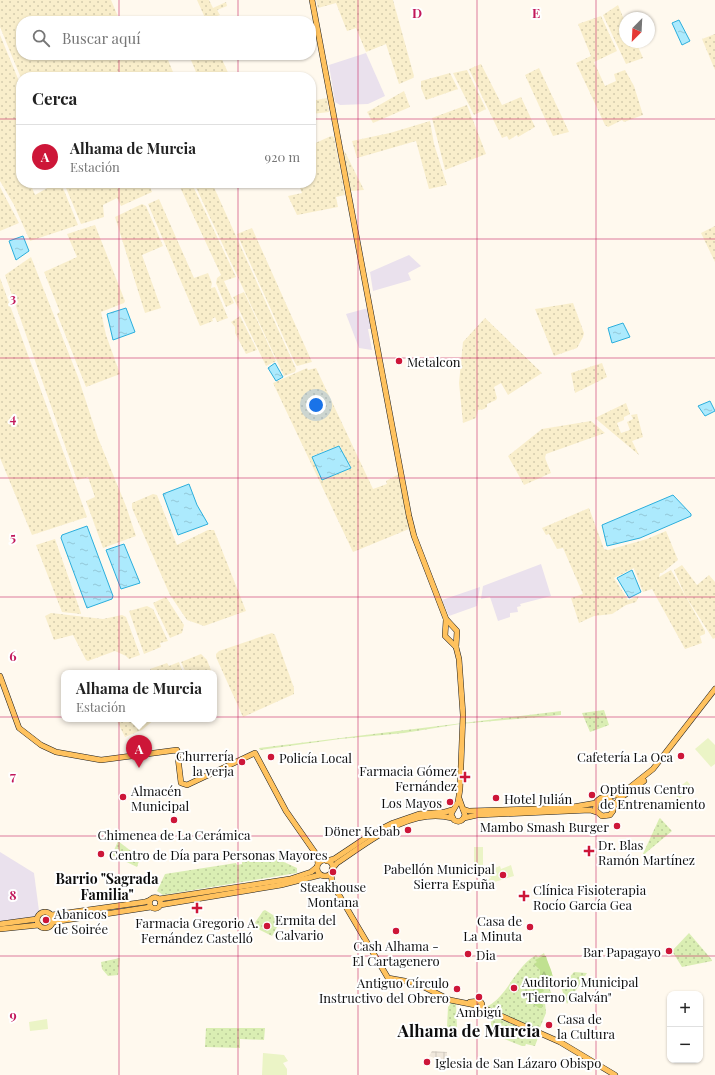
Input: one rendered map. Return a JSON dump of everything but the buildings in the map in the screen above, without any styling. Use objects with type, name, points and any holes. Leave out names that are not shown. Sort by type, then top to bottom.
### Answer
[{"type":"main road","points":[[312,0],[315,16]]},
{"type":"main road","points":[[316,21],[409,516],[414,536],[446,619],[450,628],[458,631],[456,647],[459,659],[463,715],[459,798],[462,809],[465,813],[464,818]]},
{"type":"main road","points":[[450,628],[445,636],[451,640],[456,647]]},
{"type":"main road","points":[[451,640],[457,638]]},
{"type":"main road","points":[[0,676],[15,720],[22,732],[41,745],[56,752],[101,760],[177,750],[182,784],[192,783],[255,753],[286,810],[316,854],[331,864],[327,873]]},
{"type":"main road","points":[[0,924],[37,918],[42,912],[49,912],[52,915],[146,902],[154,898],[159,902],[281,885],[327,873],[341,860],[376,836],[397,826],[421,818],[452,818],[458,821],[472,815],[590,810],[602,816],[608,816],[612,813],[614,806],[619,799],[648,778],[658,767],[715,689]]},
{"type":"main road","points":[[159,902],[290,879],[311,872],[318,865],[334,859],[373,833],[393,823],[419,814],[445,812],[454,809],[469,811],[567,808],[596,803],[601,798],[607,798],[623,792],[645,776],[671,748]]},
{"type":"main road","points":[[452,818],[459,798]]},
{"type":"main road","points":[[607,798],[611,800],[614,806]]},
{"type":"main road","points":[[596,803],[596,812]]},
{"type":"main road","points":[[316,854],[318,865],[327,873],[390,979],[416,983],[450,1000],[475,1003],[481,1002],[481,1007],[554,1039],[615,1075]]},
{"type":"main road","points":[[150,900],[151,907]]},
{"type":"main road","points":[[53,922],[151,907],[156,908],[159,902]]},
{"type":"main road","points":[[0,928],[39,925],[46,928],[50,927],[53,922],[52,915]]},
{"type":"main road","points":[[37,918],[39,925]]},
{"type":"shaded area","points":[[0,0],[111,0],[118,16],[16,16],[16,60],[168,60],[173,72],[19,72],[0,27]]},
{"type":"shaded area","points":[[197,0],[209,0],[213,8],[226,2],[227,6],[217,10],[220,15],[204,16]]},
{"type":"shaded area","points":[[316,0],[393,0],[414,76],[413,78],[399,84],[386,44],[366,52],[356,28],[347,31],[336,3],[318,8]]},
{"type":"shaded area","points":[[618,5],[621,12],[619,12],[619,48],[639,48],[643,58],[626,64],[603,15]]},
{"type":"shaded area","points":[[601,16],[617,51],[594,62],[605,86],[616,81],[614,74],[625,70],[634,86],[643,115],[624,122],[622,120],[608,127],[605,125],[576,63],[591,56],[578,24]]},
{"type":"shaded area","points":[[715,34],[715,70],[702,39]]},
{"type":"shaded area","points":[[0,35],[16,74],[16,188],[32,188],[35,195],[47,188],[63,188],[78,225],[30,241],[14,205],[0,181]]},
{"type":"shaded area","points":[[366,53],[385,96],[368,104],[340,105],[335,102],[329,65]]},
{"type":"shaded area","points":[[191,60],[222,60],[228,72],[196,72]]},
{"type":"shaded area","points":[[481,64],[502,105],[521,97],[535,127],[518,137],[517,135],[509,140],[507,136],[502,138],[469,69]]},
{"type":"shaded area","points":[[539,68],[569,132],[553,136],[525,75]]},
{"type":"shaded area","points":[[467,70],[486,109],[474,115],[453,73]]},
{"type":"shaded area","points":[[450,73],[458,89],[426,100],[421,88],[421,81]]},
{"type":"shaded area","points":[[404,91],[410,107],[373,123],[367,112]]},
{"type":"shaded area","points":[[327,98],[329,112],[316,114],[316,100]]},
{"type":"shaded area","points":[[467,105],[486,154],[445,170],[432,118]]},
{"type":"shaded area","points":[[430,121],[434,144],[447,185],[429,189],[416,141],[357,158],[352,141],[390,133]]},
{"type":"shaded area","points":[[331,136],[334,137],[345,195],[336,197],[338,207],[297,215],[288,196],[302,193],[300,188],[316,188],[316,143]]},
{"type":"shaded area","points":[[345,152],[364,190],[351,191],[343,153]]},
{"type":"shaded area","points":[[0,187],[19,223],[0,231]]},
{"type":"shaded area","points":[[66,188],[151,188],[152,192],[121,206],[117,198],[103,205],[104,217],[81,224]]},
{"type":"shaded area","points":[[180,188],[194,188],[236,277],[224,281],[234,303],[226,307],[216,283],[217,278],[221,275]]},
{"type":"shaded area","points":[[196,188],[214,188],[296,369],[295,372],[284,376]]},
{"type":"shaded area","points":[[159,199],[194,278],[208,273],[212,283],[211,288],[215,287],[228,318],[217,322],[215,317],[212,319],[213,321],[200,326],[148,204]]},
{"type":"shaded area","points":[[142,204],[146,206],[163,246],[142,255],[161,308],[145,313],[115,217]]},
{"type":"shaded area","points":[[95,225],[125,301],[124,303],[101,312],[106,335],[120,374],[86,387],[57,314],[60,312],[44,272],[77,257],[67,234]]},
{"type":"shaded area","points":[[715,226],[715,262],[701,233]]},
{"type":"shaded area","points":[[252,228],[312,362],[297,366],[295,363],[237,234]]},
{"type":"shaded area","points":[[409,255],[421,266],[408,273],[411,280],[373,291],[370,272]]},
{"type":"shaded area","points":[[31,257],[78,377],[98,438],[126,506],[136,536],[103,548],[86,501],[95,497],[88,477],[77,480],[5,275]]},
{"type":"shaded area","points":[[0,278],[87,517],[32,535],[0,458]]},
{"type":"shaded area","points":[[244,292],[276,361],[266,366],[233,297]]},
{"type":"shaded area","points":[[573,303],[584,333],[583,337],[577,348],[554,356],[535,309]]},
{"type":"shaded area","points":[[368,308],[372,329],[368,329],[372,350],[359,348],[346,314]]},
{"type":"shaded area","points":[[240,316],[257,350],[246,354],[235,333],[235,327],[231,322]]},
{"type":"shaded area","points":[[485,318],[542,373],[508,395],[501,383],[494,387],[497,398],[496,400],[487,404],[487,407],[484,409],[478,410],[476,418],[463,423],[459,383],[463,342]]},
{"type":"shaded area","points":[[602,363],[607,377],[575,393],[571,373]]},
{"type":"shaded area","points":[[307,368],[308,370],[316,368],[373,489],[387,484],[386,481],[399,474],[409,529],[353,552],[273,383]],"holes":[[[339,446],[341,447],[322,479],[312,456]]]},
{"type":"shaded area","points":[[626,403],[630,414],[624,417],[624,420],[617,423],[621,433],[630,430],[627,422],[633,419],[631,415],[637,414],[643,437],[632,441],[639,455],[595,418]]},
{"type":"shaded area","points":[[591,421],[605,433],[546,454],[545,458],[551,473],[524,485],[508,456],[542,429]]},
{"type":"shaded area","points":[[153,494],[157,495],[177,545],[208,530],[214,530],[246,611],[204,626],[187,620],[170,595],[132,508],[132,503]]},
{"type":"shaded area","points":[[589,508],[604,549],[608,550],[647,539],[666,531],[678,560],[660,573],[659,577],[671,570],[705,631],[705,634],[700,636],[702,643],[685,649],[652,589],[643,592],[634,568],[614,578],[628,600],[639,596],[636,602],[626,605],[612,614],[594,616],[579,623],[571,598],[583,594],[563,548],[557,549],[549,534],[546,535],[542,528]]},
{"type":"shaded area","points":[[55,539],[81,614],[62,612],[36,545]]},
{"type":"shaded area","points":[[541,564],[551,596],[520,604],[521,606],[517,607],[518,612],[510,613],[510,617],[498,621],[490,597],[481,599],[483,586]]},
{"type":"shaded area","points":[[682,565],[697,585],[709,575],[715,582],[715,638],[713,639],[685,595],[674,570]]},
{"type":"shaded area","points":[[480,587],[477,606],[449,616],[442,600]]},
{"type":"shaded area","points":[[166,597],[184,625],[182,633],[170,638],[153,603]]},
{"type":"shaded area","points":[[147,606],[153,609],[168,641],[160,643],[161,647],[144,654],[129,611]]},
{"type":"shaded area","points":[[51,613],[103,619],[122,615],[126,617],[140,655],[129,659],[115,651],[88,661],[86,660],[73,635],[54,640],[45,616]]},
{"type":"shaded area","points":[[272,633],[275,635],[294,688],[294,694],[243,717],[216,654],[219,651]]},
{"type":"shaded area","points":[[201,654],[207,660],[211,670],[185,670],[181,662]]},
{"type":"shaded area","points":[[179,662],[182,670],[150,669],[167,663],[169,666]]},
{"type":"shaded area","points":[[118,722],[151,722],[142,730],[125,737]]},
{"type":"shaded area","points":[[0,852],[34,873],[39,911],[33,918],[0,923]]},
{"type":"shaded area","points":[[432,1051],[447,1052],[447,1070],[436,1070],[439,1060],[429,1056]]},
{"type":"green space","points":[[604,710],[609,725],[590,732],[582,713]]},
{"type":"green space","points":[[561,711],[561,715],[460,724],[404,733],[340,739],[260,750],[259,748]]},
{"type":"green space","points":[[708,738],[715,745],[715,764],[711,767],[695,749]]},
{"type":"green space","points":[[687,781],[693,788],[679,799],[673,792]]},
{"type":"green space","points":[[660,818],[672,831],[642,856],[659,819]]},
{"type":"green space","points":[[118,841],[140,858],[137,867],[112,855]]},
{"type":"green space","points":[[474,847],[483,847],[483,865],[474,865]]},
{"type":"green space","points":[[273,857],[297,868],[297,873],[163,895],[157,891],[165,874],[236,863],[237,865],[242,864],[242,862]]},
{"type":"green space","name":"Pabellón Municipal Sierra Espuña","points":[[511,865],[514,876],[488,884],[486,880],[491,878],[490,876],[493,875],[492,869],[500,866],[501,869]]},
{"type":"green space","points":[[265,910],[281,920],[272,936],[260,930],[254,924]]},
{"type":"green space","points":[[689,933],[712,961],[682,967],[672,951]]},
{"type":"green space","points":[[544,953],[553,977],[545,983],[544,987],[549,988],[554,998],[545,1002],[546,1013],[539,1030],[487,1008],[501,995],[529,960],[536,955],[538,957]]},
{"type":"green space","points":[[546,956],[553,976],[552,983],[544,982],[544,979],[540,977],[540,970],[534,964],[537,962],[535,960]]},
{"type":"green space","points":[[120,958],[118,975],[108,976],[102,969],[101,962]]},
{"type":"green space","points":[[574,972],[587,973],[567,1004],[561,987]]},
{"type":"green space","points":[[540,984],[544,991],[539,994],[539,997],[543,999],[542,1008],[539,1008],[532,1003],[530,998],[536,994],[537,986]]},
{"type":"green space","points":[[451,1003],[456,1003],[457,1029],[447,1028],[448,1007]]},
{"type":"green space","points":[[492,1016],[539,1035],[535,1046],[526,1044],[525,1046],[522,1046],[492,1034],[490,1031]]},
{"type":"green space","points":[[47,1019],[48,1029],[30,1031],[29,1022]]},
{"type":"green space","points":[[206,1028],[265,1028],[264,1040],[240,1039],[240,1048],[205,1047]]},
{"type":"green space","points":[[263,1053],[284,1055],[288,1061],[283,1063],[287,1069],[287,1075],[262,1075]]},
{"type":"water","points":[[679,20],[690,41],[682,45],[672,23]]},
{"type":"water","points":[[23,236],[29,251],[16,260],[9,241]]},
{"type":"water","points":[[126,308],[135,332],[113,340],[107,314]]},
{"type":"water","points":[[623,323],[630,337],[612,343],[608,328]]},
{"type":"water","points":[[275,363],[283,377],[276,381],[268,368]]},
{"type":"water","points":[[710,401],[715,411],[705,416],[698,406]]},
{"type":"water","points":[[339,446],[351,468],[322,480],[312,457]]},
{"type":"water","points":[[189,484],[197,505],[208,524],[178,535],[163,494]]},
{"type":"water","points":[[673,495],[691,514],[691,516],[640,538],[607,546],[602,525]]},
{"type":"water","points":[[87,526],[113,596],[112,599],[87,608],[61,538],[62,535]]},
{"type":"water","points":[[124,544],[140,583],[121,589],[106,550]]},
{"type":"water","points":[[632,570],[641,592],[629,598],[617,578]]},
{"type":"place","name":"Metalcon","points":[[399,361]]},
{"type":"place","name":"Cafetería La Oca","points":[[681,756]]},
{"type":"place","name":"Policía Local","points":[[271,757]]},
{"type":"place","name":"Churrería la verja","points":[[242,762]]},
{"type":"place","name":"Alhama de Murcia","points":[[139,768]]},
{"type":"place","name":"Farmacia Gómez Fernández","points":[[465,777]]},
{"type":"place","name":"Optimus Centro de Entrenamiento","points":[[592,795]]},
{"type":"place","name":"Almacén Municipal","points":[[123,797]]},
{"type":"place","name":"Hotel Julián","points":[[496,798]]},
{"type":"place","name":"Los Mayos","points":[[450,802]]},
{"type":"place","name":"Chimenea de La Cerámica","points":[[174,820]]},
{"type":"place","name":"Mambo Smash Burger","points":[[617,826]]},
{"type":"place","name":"Döner Kebab","points":[[408,830]]},
{"type":"place","name":"Dr. Blas Ramón Martínez","points":[[589,851]]},
{"type":"place","name":"Centro de Día para Personas Mayores","points":[[101,854]]},
{"type":"place","name":"Steakhouse Montana","points":[[333,872]]},
{"type":"place","name":"Pabellón Municipal Sierra Espuña","points":[[503,875]]},
{"type":"place","name":"Clínica Fisioterapia Rocío García Gea","points":[[524,896]]},
{"type":"place","name":"Farmacia Gregorio A. Fernández Castelló","points":[[197,908]]},
{"type":"place","name":"Abanicos de Soirée","points":[[46,920]]},
{"type":"place","name":"Ermita del Calvario","points":[[267,926]]},
{"type":"place","name":"Casa de La Minuta","points":[[530,927]]},
{"type":"place","name":"Cash Alhama - El Cartagenero","points":[[396,931]]},
{"type":"place","name":"Bar Papagayo","points":[[669,951]]},
{"type":"place","name":"Dia","points":[[468,954]]},
{"type":"place","name":"Auditorio Municipal \"Tierno Galván\"","points":[[514,988]]},
{"type":"place","name":"Antiguo Círculo Instructivo del Obrero","points":[[457,989]]},
{"type":"place","name":"Ambigú","points":[[479,997]]},
{"type":"place","name":"Casa de la Cultura","points":[[549,1025]]},
{"type":"place","name":"Iglesia de San Lázaro Obispo","points":[[427,1062]]},
{"type":"district","name":"Barrio \"Sagrada Familia\"","points":[[107,886]]},
{"type":"district","name":"Alhama de Murcia","points":[[469,1030]]}]
